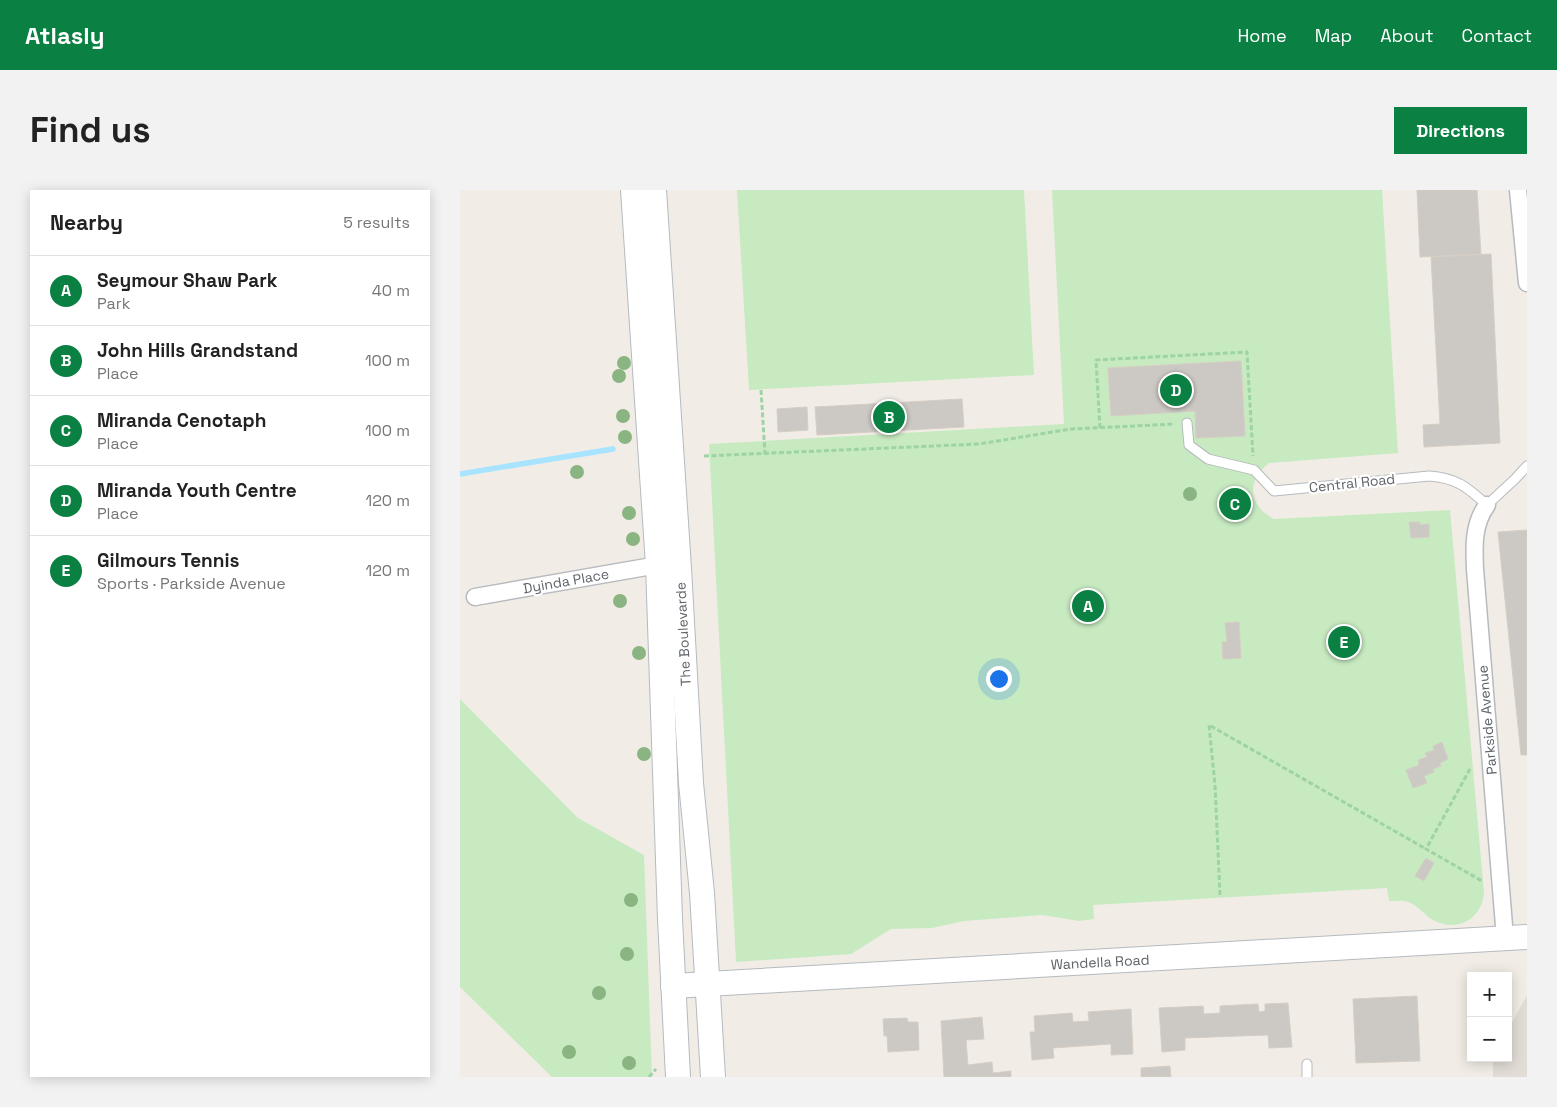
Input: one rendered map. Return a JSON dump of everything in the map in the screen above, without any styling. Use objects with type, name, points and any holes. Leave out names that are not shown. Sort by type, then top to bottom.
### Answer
[{"type":"main road","name":"The Boulevarde","points":[[633,190],[658,565],[678,1077]]},
{"type":"main road","name":"The Boulevarde","points":[[654,190],[691,783],[700,860],[713,1077]]},
{"type":"main road","name":"Wandella Road","points":[[673,986],[1516,938]]},
{"type":"street","points":[[1518,190],[1527,283]]},
{"type":"street","name":"Parkside Avenue","points":[[1487,505],[1478,522],[1474,549],[1475,568],[1516,938]]},
{"type":"street","name":"Dyinda Place","points":[[475,597],[658,565]]},
{"type":"lane","points":[[1187,423],[1189,445],[1198,452],[1208,459],[1254,470]]},
{"type":"lane","points":[[1487,505],[1522,473],[1527,466]]},
{"type":"lane","name":"Central Road","points":[[1254,470],[1274,491],[1429,476],[1447,477],[1461,484],[1487,505]]},
{"type":"lane","points":[[1307,1064],[1307,1077]]},
{"type":"path","points":[[1100,428],[1096,360],[1247,352],[1254,470]]},
{"type":"path","points":[[760,390],[765,454]]},
{"type":"path","points":[[704,456],[979,444],[1071,429],[1187,423]]},
{"type":"path","points":[[1220,895],[1215,785],[1209,724],[1482,881]]},
{"type":"path","points":[[1426,849],[1470,768]]},
{"type":"path","points":[[649,1077],[656,1068]]},
{"type":"shaded area","points":[[1527,995],[1527,1077],[1493,1077],[1493,1062],[1512,1062],[1512,1023]]},
{"type":"green space","points":[[737,190],[1024,190],[1034,375],[749,390]]},
{"type":"green space","points":[[1052,190],[1382,190],[1398,453],[1269,463],[1256,477],[1253,493],[1259,507],[1274,519],[1450,510],[1484,893],[1479,910],[1467,921],[1451,925],[1442,924],[1427,916],[1412,903],[1389,901],[1387,888],[1093,905],[1094,919],[1079,921],[1043,915],[964,921],[932,928],[891,929],[851,954],[736,962],[709,444],[1064,424]]},
{"type":"green space","points":[[460,699],[578,818],[644,855],[652,1077],[552,1077],[460,987]]},
{"type":"building","points":[[1417,190],[1477,190],[1481,254],[1420,257]]},
{"type":"building","points":[[1491,254],[1500,443],[1424,447],[1423,425],[1440,424],[1431,257]]},
{"type":"building","points":[[1241,361],[1245,436],[1196,438],[1195,411],[1111,416],[1108,368]]},
{"type":"building","points":[[962,399],[964,427],[817,435],[815,407]]},
{"type":"building","points":[[807,407],[808,430],[778,432],[777,409]]},
{"type":"building","points":[[1409,522],[1420,522],[1420,525],[1429,524],[1429,537],[1411,538]]},
{"type":"building","points":[[1527,530],[1527,755],[1521,755],[1498,532]]},
{"type":"building","points":[[1239,622],[1241,658],[1223,659],[1222,642],[1227,642],[1225,623]]},
{"type":"building","points":[[1442,742],[1448,759],[1440,763],[1441,766],[1433,769],[1434,772],[1424,776],[1427,783],[1413,788],[1406,770],[1419,765],[1418,760],[1427,757],[1425,753],[1434,750],[1433,746]]},
{"type":"building","points":[[1426,858],[1434,863],[1424,881],[1415,876]]},
{"type":"building","points":[[1417,996],[1420,1061],[1356,1063],[1353,999]]},
{"type":"building","points":[[1288,1003],[1292,1047],[1269,1048],[1268,1035],[1185,1038],[1185,1050],[1162,1052],[1159,1008],[1203,1006],[1204,1014],[1220,1013],[1220,1006],[1258,1004],[1259,1012],[1265,1011],[1265,1004]]},
{"type":"building","points":[[1131,1009],[1133,1054],[1111,1055],[1111,1044],[1053,1048],[1054,1058],[1032,1060],[1030,1032],[1035,1032],[1034,1016],[1072,1013],[1073,1022],[1089,1021],[1088,1012]]},
{"type":"building","points":[[982,1017],[984,1039],[966,1040],[968,1065],[992,1062],[993,1073],[1011,1071],[1011,1077],[944,1077],[941,1021]]},
{"type":"building","points":[[907,1018],[908,1022],[918,1022],[919,1050],[888,1052],[887,1036],[884,1036],[883,1019]]},
{"type":"building","points":[[1170,1066],[1171,1077],[1141,1077],[1141,1068]]},
{"type":"waterway","points":[[460,474],[613,449]]},
{"type":"place","name":"Miranda Youth Centre","points":[[1176,390]]},
{"type":"place","name":"John Hills Grandstand","points":[[889,417]]},
{"type":"place","name":"Miranda Cenotaph","points":[[1235,504]]},
{"type":"place","name":"Seymour Shaw Park","points":[[1088,606]]},
{"type":"place","name":"Gilmours Tennis","points":[[1344,642]]}]
